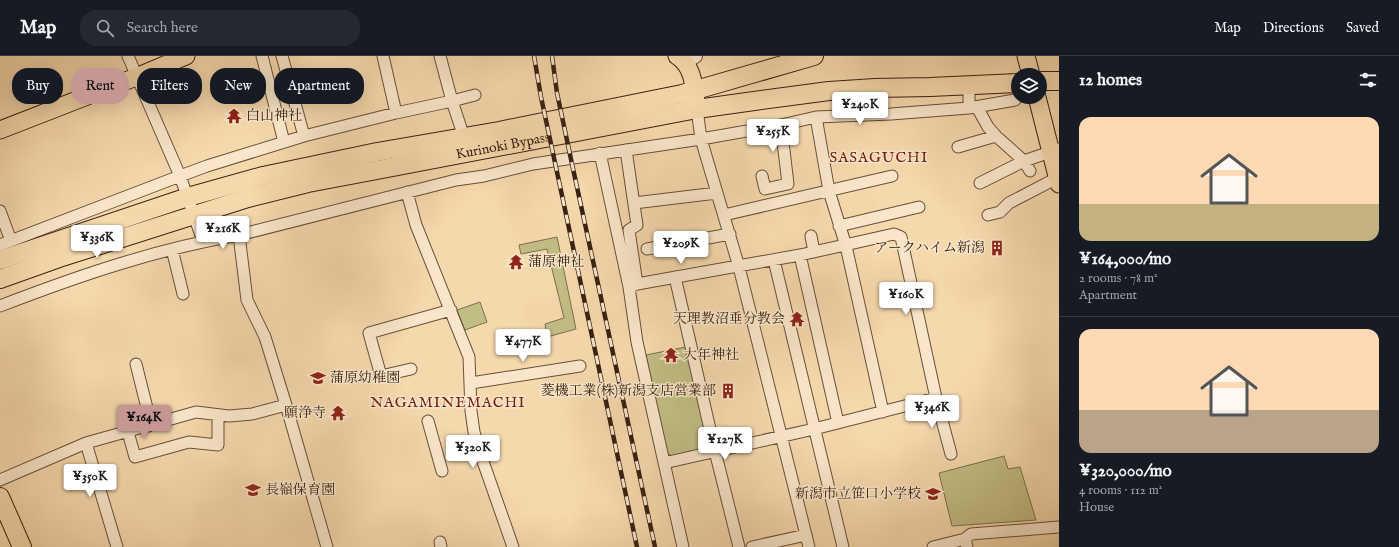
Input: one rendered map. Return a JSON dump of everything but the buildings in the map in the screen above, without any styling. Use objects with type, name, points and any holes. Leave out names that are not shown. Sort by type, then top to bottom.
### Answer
[{"type":"highway","name":"Kurinoki Bypass","points":[[0,260],[188,197],[263,176],[302,167],[611,109],[694,91],[814,56]]},
{"type":"highway","points":[[1047,81],[1059,81]]},
{"type":"highway","name":"Kurinoki Bypass","points":[[0,279],[194,214],[248,198],[308,183],[697,109],[754,100],[829,91],[875,88],[969,86],[1011,90]]},
{"type":"highway","points":[[0,497],[22,547]]},
{"type":"main road","points":[[0,130],[186,56]]},
{"type":"main road","points":[[1026,56],[1029,68]]},
{"type":"main road","points":[[686,58],[692,76],[697,109]]},
{"type":"main road","points":[[1039,104],[1055,150],[1058,181]]},
{"type":"street","points":[[128,56],[180,176],[203,241]]},
{"type":"street","points":[[262,56],[284,142]]},
{"type":"street","points":[[282,56],[304,136]]},
{"type":"street","points":[[383,56],[396,112]]},
{"type":"street","points":[[440,56],[452,102],[464,137]]},
{"type":"street","points":[[969,86],[973,108],[996,136],[1024,161],[1030,171]]},
{"type":"street","points":[[0,306],[64,281],[172,249],[203,241],[238,236],[407,192],[533,164],[701,139],[781,125],[816,117],[891,114],[973,108],[1011,93]]},
{"type":"street","points":[[0,245],[207,166],[304,136],[396,112],[452,102],[475,95]]},
{"type":"street","points":[[697,109],[701,139],[740,267],[809,547]]},
{"type":"street","points":[[816,117],[829,191],[846,246],[883,412]]},
{"type":"street","points":[[762,176],[765,189],[788,184],[781,125]]},
{"type":"street","points":[[958,147],[996,136]]},
{"type":"street","points":[[626,150],[637,225],[629,230],[637,342],[683,547]]},
{"type":"street","points":[[980,183],[1024,161],[1055,150]]},
{"type":"street","points":[[600,153],[633,285]]},
{"type":"street","points":[[724,215],[892,176]]},
{"type":"street","points":[[988,215],[1000,212],[1009,203],[1058,181]]},
{"type":"street","points":[[407,192],[416,225],[469,357],[471,410],[474,432],[513,547]]},
{"type":"street","points":[[634,203],[718,193]]},
{"type":"street","points":[[839,226],[918,208]]},
{"type":"street","points":[[0,211],[11,241]]},
{"type":"street","points":[[647,249],[730,234]]},
{"type":"street","points":[[633,285],[740,267],[846,246],[894,234],[901,237],[936,398],[950,454]]},
{"type":"street","points":[[238,236],[247,300],[265,337],[327,547]]},
{"type":"street","points":[[811,236],[814,252]]},
{"type":"street","points":[[172,249],[183,294]]},
{"type":"street","points":[[800,255],[838,423]]},
{"type":"street","points":[[774,260],[843,547]]},
{"type":"street","points":[[675,277],[715,451],[739,547]]},
{"type":"street","points":[[411,369],[381,376],[369,333],[451,310]]},
{"type":"street","points":[[136,364],[148,412],[149,426]]},
{"type":"street","points":[[471,383],[580,366]]},
{"type":"street","points":[[664,463],[781,437],[936,398]]},
{"type":"street","points":[[0,480],[86,443],[196,412],[229,416],[252,414],[286,405]]},
{"type":"street","points":[[128,432],[135,457],[189,442],[218,445],[218,415]]},
{"type":"street","points":[[428,421],[442,471]]},
{"type":"street","points":[[86,443],[117,547]]},
{"type":"street","points":[[933,547],[966,543],[971,534],[1059,527]]},
{"type":"street","points":[[757,546],[806,535]]},
{"type":"shaded area","points":[[557,237],[576,329],[547,337],[545,324],[564,318],[547,249],[521,254],[519,245]]},
{"type":"shaded area","points":[[480,302],[487,322],[465,330],[457,310]]},
{"type":"shaded area","points":[[686,347],[710,447],[672,456],[667,453],[646,355]]},
{"type":"shaded area","points":[[1004,456],[1008,469],[1020,467],[1036,520],[952,526],[939,473]]},
{"type":"railway","points":[[534,56],[541,97],[637,547]]},
{"type":"railway","points":[[552,56],[557,93],[655,547]]},
{"type":"place","name":"白山神社","points":[[234,116]]},
{"type":"place","name":"アークハイム新潟","points":[[997,248]]},
{"type":"place","name":"蒲原神社","points":[[516,262]]},
{"type":"place","name":"天理教沼垂分教会","points":[[797,319]]},
{"type":"place","name":"大年神社","points":[[671,355]]},
{"type":"place","name":"蒲原幼稚園","points":[[318,378]]},
{"type":"place","name":"菱機工業(株)新潟支店営業部","points":[[728,391]]},
{"type":"place","name":"願浄寺","points":[[338,413]]},
{"type":"place","name":"長嶺保育園","points":[[253,490]]},
{"type":"place","name":"新潟市立笹口小学校","points":[[933,494]]},
{"type":"district","name":"SASAGUCHI","points":[[879,157]]},
{"type":"district","name":"NAGAMINEMACHI","points":[[448,402]]}]
